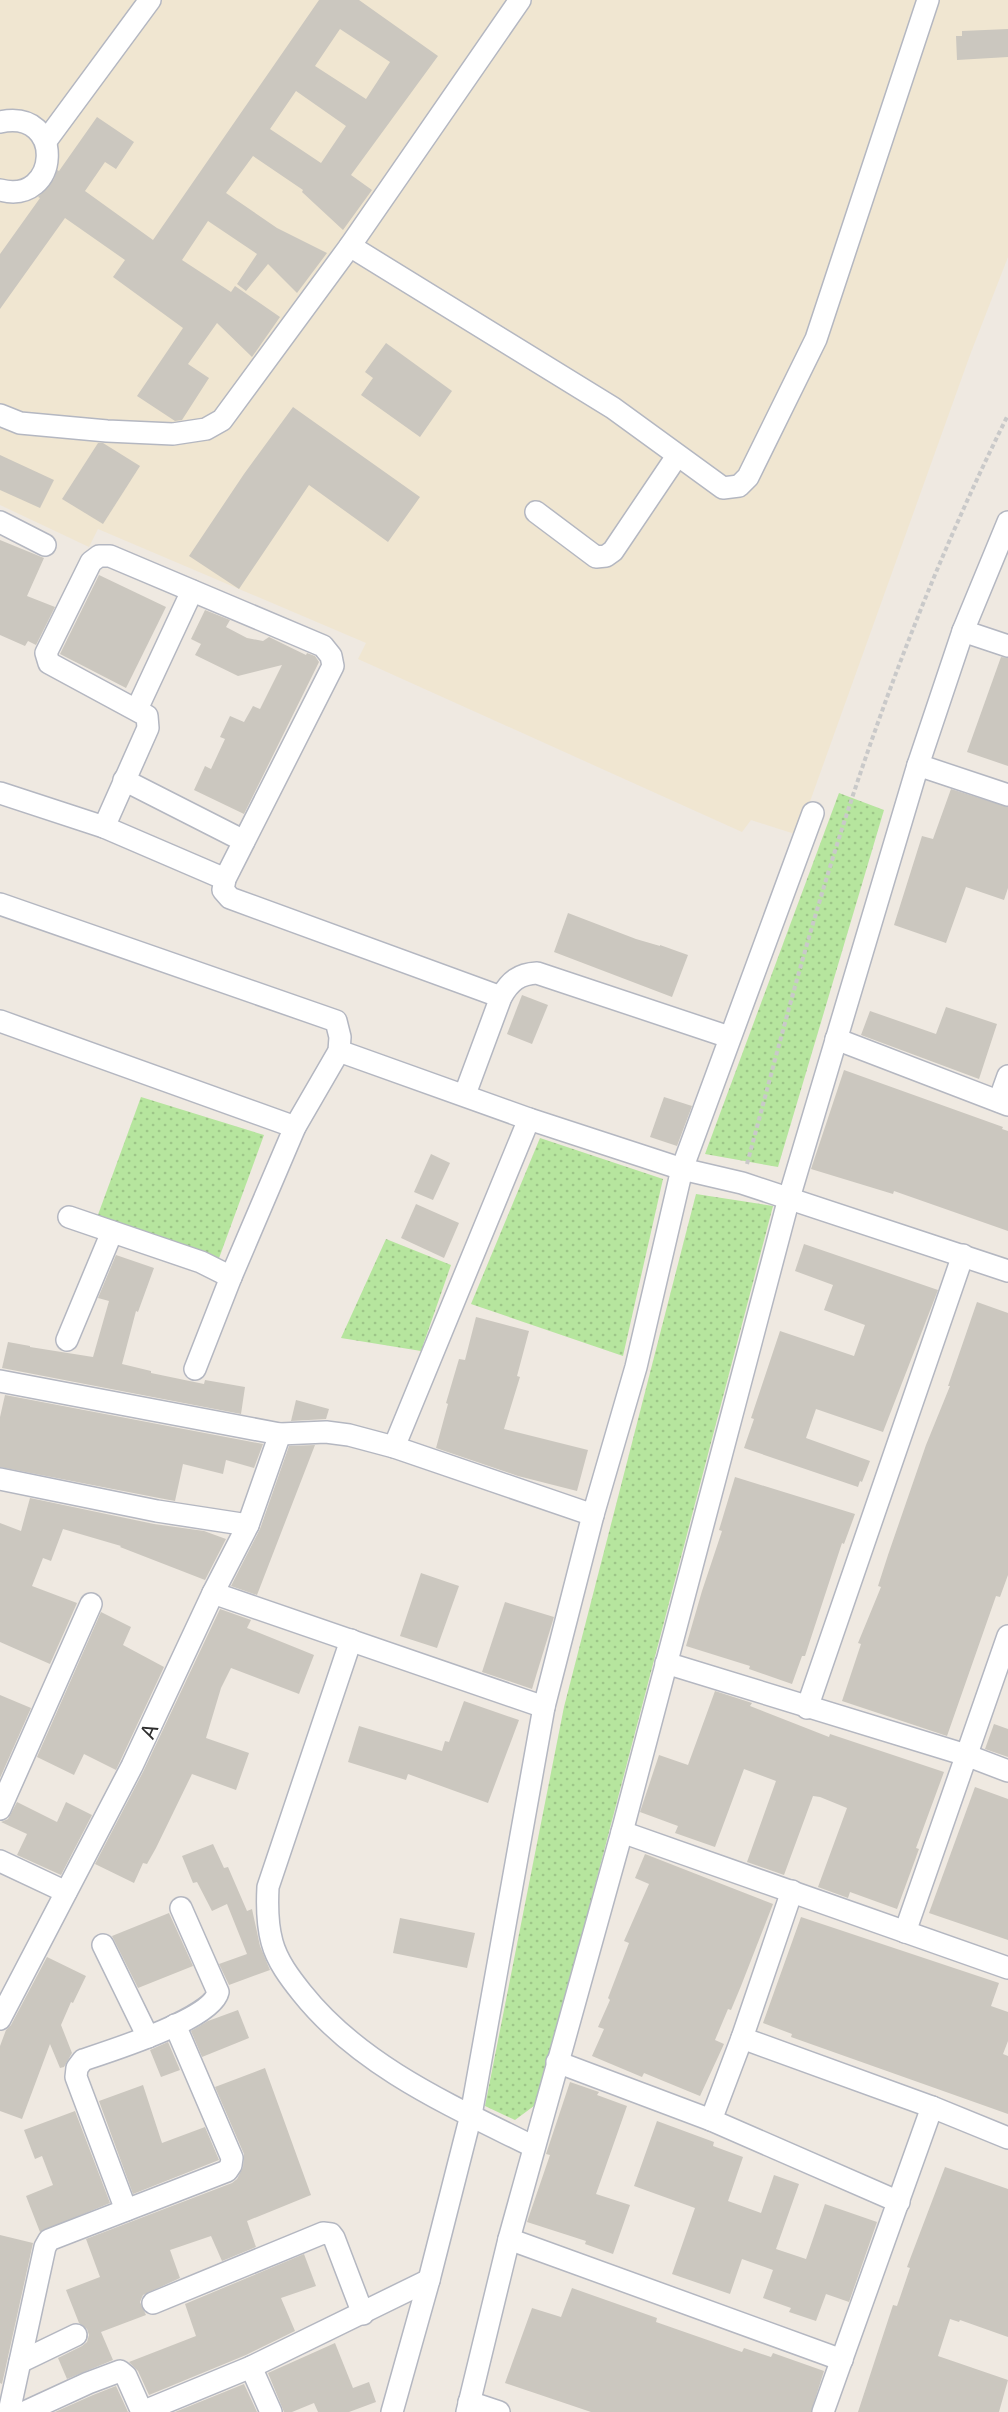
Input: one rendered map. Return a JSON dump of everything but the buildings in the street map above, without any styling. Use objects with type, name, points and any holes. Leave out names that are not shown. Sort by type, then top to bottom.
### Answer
[{"type":"street","points":[[46,141],[150,0]]},
{"type":"street","points":[[0,415],[20,423],[173,434],[206,429],[222,420],[242,396],[350,246],[520,0]]},
{"type":"street","points":[[350,246],[613,408],[723,488],[739,486],[748,477],[816,339],[928,0]]},
{"type":"street","points":[[0,122],[14,119],[33,126],[46,141],[49,162],[40,180],[23,192],[1,192]]},
{"type":"street","points":[[536,512],[596,556],[606,556],[613,551],[677,456]]},
{"type":"street","points":[[0,522],[45,545]]},
{"type":"street","points":[[499,2412],[468,2407],[509,2239],[622,1832],[789,1198],[918,765],[963,632],[1008,522]]},
{"type":"street","points":[[104,826],[148,728],[147,716],[49,663],[46,653],[91,562],[99,556],[110,556],[323,646],[331,656],[333,666],[224,884]]},
{"type":"street","points":[[137,709],[192,591]]},
{"type":"street","points":[[963,632],[1008,646]]},
{"type":"street","points":[[918,765],[1008,795]]},
{"type":"street","points":[[124,780],[243,842]]},
{"type":"street","points":[[0,793],[104,826],[224,884],[230,898],[501,997]]},
{"type":"street","points":[[392,2412],[429,2280],[471,2115],[544,1707],[593,1515],[636,1367],[682,1169],[813,813]]},
{"type":"street","points":[[0,904],[336,1022],[340,1036],[339,1051],[295,1127],[195,1368]]},
{"type":"street","points":[[465,1094],[501,997],[508,984],[523,974],[537,973],[729,1037]]},
{"type":"street","points":[[0,1021],[295,1127]]},
{"type":"street","points":[[836,1039],[1004,1103],[1008,1076]]},
{"type":"street","points":[[339,1051],[465,1094],[529,1119],[682,1169],[742,1183],[1008,1271]]},
{"type":"street","points":[[394,1448],[529,1119]]},
{"type":"street","points":[[69,1217],[201,1262],[231,1277]]},
{"type":"street","points":[[67,1340],[112,1232]]},
{"type":"street","points":[[807,1708],[963,1255]]},
{"type":"street","points":[[0,1381],[280,1434],[326,1432],[349,1435],[593,1515]]},
{"type":"street","name":"A","points":[[0,2019],[132,1766],[213,1593],[248,1525],[280,1434]]},
{"type":"street","points":[[0,1479],[157,1511],[248,1525]]},
{"type":"street","points":[[213,1593],[544,1707]]},
{"type":"street","points":[[0,1809],[92,1604]]},
{"type":"street","points":[[905,1932],[1008,1636]]},
{"type":"street","points":[[351,1640],[268,1887],[267,1911],[272,1943],[287,1975],[310,2003],[338,2031],[377,2063],[534,2147]]},
{"type":"street","points":[[666,1663],[966,1755],[1008,1771]]},
{"type":"street","points":[[622,1832],[1008,1968]]},
{"type":"street","points":[[0,1861],[66,1892]]},
{"type":"street","points":[[711,2120],[742,2038],[792,1890]]},
{"type":"street","points":[[126,2210],[76,2077],[76,2068],[83,2061],[175,2025],[211,2005],[216,1999],[218,1992],[181,1908]]},
{"type":"street","points":[[103,1945],[148,2037]]},
{"type":"street","points":[[9,2412],[45,2247],[49,2240],[227,2171],[231,2165],[232,2158],[175,2025]]},
{"type":"street","points":[[742,2038],[932,2107],[1008,2138]]},
{"type":"street","points":[[557,2062],[711,2120],[899,2202]]},
{"type":"street","points":[[823,2412],[932,2107]]},
{"type":"street","points":[[153,2303],[323,2233],[331,2234],[334,2238],[363,2313]]},
{"type":"street","points":[[509,2239],[842,2360]]},
{"type":"street","points":[[25,2412],[120,2371],[126,2376],[142,2412],[251,2367],[429,2280]]},
{"type":"street","points":[[20,2361],[76,2335]]},
{"type":"street","points":[[251,2367],[271,2412]]},
{"type":"path","points":[[742,1183],[818,909],[878,723],[921,608],[984,462],[1008,415]]},
{"type":"shaded area","points":[[0,0],[1008,0],[1008,257],[970,355],[798,835],[751,820],[742,832],[358,659],[366,643],[98,529],[89,547],[0,505]]},
{"type":"green space","points":[[839,793],[884,810],[778,1167],[705,1154]]},
{"type":"green space","points":[[141,1097],[264,1135],[218,1261],[95,1223]]},
{"type":"green space","points":[[540,1138],[663,1179],[623,1356],[471,1304]]},
{"type":"green space","points":[[696,1194],[773,1206],[538,2103],[515,2120],[485,2106],[564,1707]]},
{"type":"green space","points":[[386,1239],[451,1265],[421,1351],[341,1338]]}]
